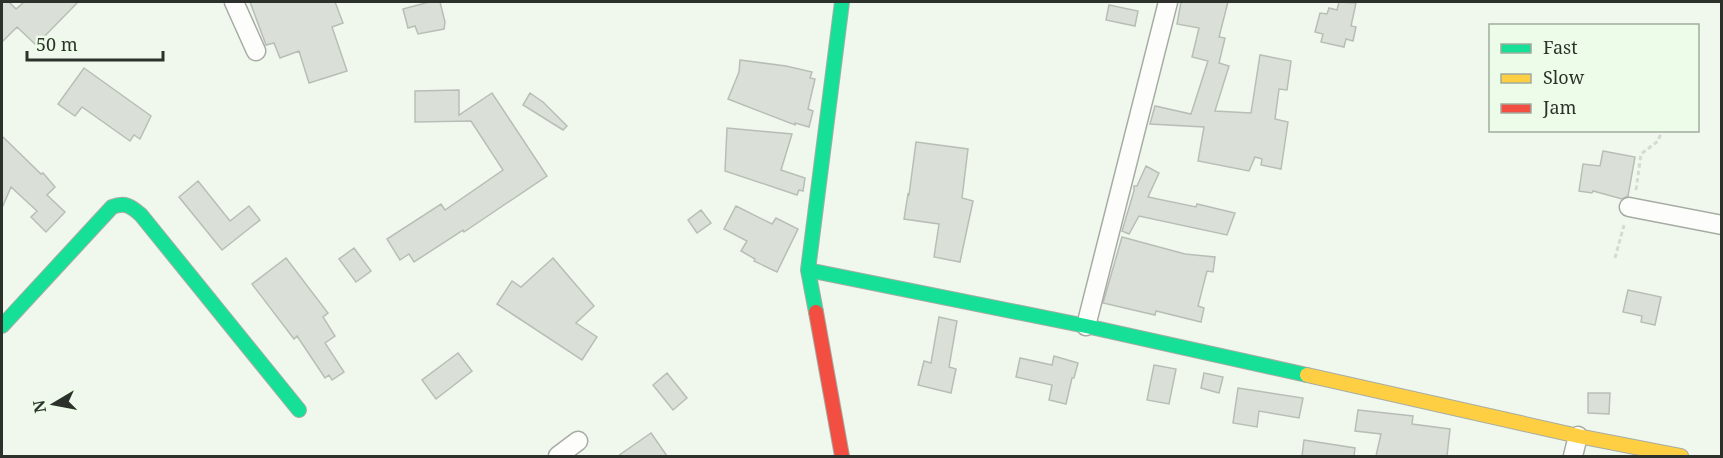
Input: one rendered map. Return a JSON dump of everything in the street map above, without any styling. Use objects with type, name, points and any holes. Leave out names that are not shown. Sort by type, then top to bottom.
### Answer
[{"type":"street","points":[[234,2],[256,51]]},
{"type":"street","points":[[842,2],[808,270],[842,456]]},
{"type":"street","points":[[1086,326],[1168,2]]},
{"type":"street","points":[[2,326],[112,207],[120,203],[131,206],[141,215],[299,410]]},
{"type":"street","points":[[1629,207],[1722,225]]},
{"type":"street","points":[[808,270],[1086,326],[1578,436],[1681,456]]},
{"type":"street","points":[[1573,456],[1578,436]]},
{"type":"street","points":[[558,456],[578,441]]},
{"type":"building","points":[[2,2],[9,2],[16,9],[24,2],[78,2],[36,45],[17,27],[2,42]]},
{"type":"building","points":[[250,2],[335,2],[343,23],[332,27],[347,71],[309,83],[299,51],[280,58],[274,43],[266,45]]},
{"type":"building","points":[[429,2],[440,2],[445,22],[444,29],[418,34],[415,26],[408,28],[403,9]]},
{"type":"building","points":[[1181,2],[1228,2],[1219,37],[1225,38],[1219,63],[1229,66],[1215,111],[1251,113],[1260,55],[1291,61],[1287,90],[1279,89],[1275,119],[1288,122],[1281,169],[1261,165],[1262,159],[1255,157],[1249,171],[1198,161],[1204,127],[1150,124],[1155,106],[1191,114],[1208,61],[1192,57],[1199,28],[1177,24]]},
{"type":"building","points":[[1339,2],[1356,3],[1351,26],[1356,27],[1353,41],[1346,39],[1344,47],[1321,42],[1323,34],[1315,32],[1320,13],[1327,14],[1329,8],[1337,10]]},
{"type":"building","points":[[1109,5],[1138,11],[1135,26],[1106,20]]},
{"type":"building","points":[[740,60],[812,72],[810,78],[815,79],[808,109],[813,111],[809,127],[795,123],[795,125],[728,99],[739,72]]},
{"type":"building","points":[[84,68],[151,116],[140,139],[134,135],[130,141],[82,107],[75,116],[58,104]]},
{"type":"building","points":[[459,90],[459,115],[492,93],[547,176],[464,232],[463,230],[414,262],[409,254],[400,260],[387,239],[441,204],[445,210],[503,170],[471,121],[415,122],[415,91]]},
{"type":"building","points":[[530,93],[543,102],[567,126],[563,130],[523,105]]},
{"type":"building","points":[[727,128],[792,134],[781,170],[805,178],[803,191],[799,190],[797,195],[725,171]]},
{"type":"building","points":[[2,136],[55,187],[47,195],[65,212],[46,232],[31,217],[37,211],[11,187],[2,208]]},
{"type":"building","points":[[916,142],[968,149],[962,198],[973,201],[960,262],[934,257],[939,224],[904,219]]},
{"type":"building","points":[[1603,151],[1635,157],[1628,196],[1622,199],[1593,191],[1592,193],[1579,191],[1583,164],[1600,166]]},
{"type":"building","points":[[1146,166],[1159,173],[1148,197],[1196,207],[1197,204],[1235,213],[1227,235],[1139,216],[1129,234],[1122,231],[1134,186],[1137,186]]},
{"type":"building","points":[[198,181],[230,221],[249,206],[260,220],[222,250],[179,197]]},
{"type":"building","points":[[736,206],[772,224],[776,218],[798,229],[777,272],[754,261],[755,259],[741,251],[747,241],[724,229]]},
{"type":"building","points":[[701,210],[711,223],[697,233],[688,220]]},
{"type":"building","points":[[1122,237],[1185,254],[1215,257],[1213,272],[1207,271],[1198,306],[1204,308],[1201,322],[1156,311],[1155,315],[1103,303]]},
{"type":"building","points":[[354,248],[371,271],[356,282],[339,259]]},
{"type":"building","points":[[286,258],[328,313],[323,317],[335,336],[325,343],[344,372],[332,380],[329,375],[325,378],[297,336],[294,339],[252,284]]},
{"type":"building","points":[[553,258],[594,306],[576,323],[597,337],[582,360],[497,304],[512,281],[521,287]]},
{"type":"building","points":[[1628,290],[1661,297],[1655,325],[1641,322],[1642,316],[1623,312]]},
{"type":"building","points":[[939,317],[957,321],[949,367],[956,369],[951,393],[918,385],[924,361],[931,363]]},
{"type":"building","points":[[458,353],[472,371],[436,399],[422,380]]},
{"type":"building","points":[[1054,356],[1078,363],[1066,404],[1049,400],[1052,385],[1016,377],[1020,358],[1052,365]]},
{"type":"building","points":[[1154,365],[1176,369],[1169,404],[1147,400]]},
{"type":"building","points":[[667,373],[687,398],[673,410],[653,385]]},
{"type":"building","points":[[1204,373],[1223,377],[1219,393],[1201,388]]},
{"type":"building","points":[[1238,388],[1303,398],[1299,418],[1259,411],[1257,427],[1233,423]]},
{"type":"building","points":[[1588,393],[1610,393],[1609,414],[1588,413]]},
{"type":"building","points":[[1358,410],[1413,416],[1412,424],[1450,429],[1447,456],[1376,456],[1381,434],[1355,431]]},
{"type":"building","points":[[651,433],[667,456],[618,456]]},
{"type":"building","points":[[1304,440],[1355,448],[1354,456],[1302,456]]},
{"type":"traffic: fast","points":[[816,312],[808,270],[842,2]]},
{"type":"traffic: fast","points":[[2,326],[112,207],[128,206],[141,215],[299,410]]},
{"type":"traffic: fast","points":[[808,270],[1086,326],[1307,375]]},
{"type":"traffic: slow","points":[[1307,375],[1578,436],[1681,456]]},
{"type":"traffic: jam","points":[[816,312],[842,456]]}]
